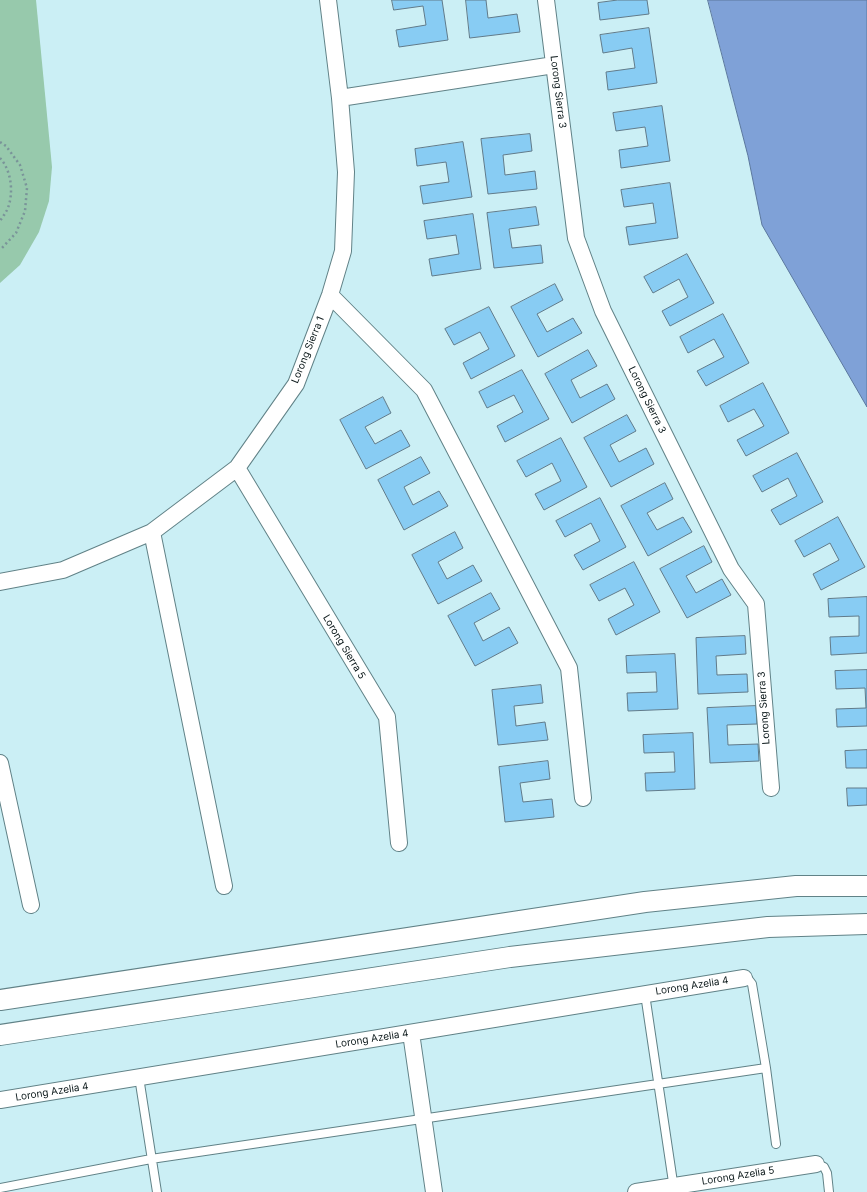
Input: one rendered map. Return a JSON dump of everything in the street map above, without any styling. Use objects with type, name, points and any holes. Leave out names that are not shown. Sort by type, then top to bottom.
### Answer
[{"type":"street","name":"Lorong Sierra 1","points":[[0,582],[63,570],[152,532],[237,468],[296,384],[330,295],[343,251],[346,172],[340,98],[328,0]]},
{"type":"street","name":"Lorong Sierra 3","points":[[546,0],[576,238],[603,311],[731,569],[756,604],[770,788]]},
{"type":"street","points":[[340,98],[554,65]]},
{"type":"street","points":[[330,295],[424,390],[568,668],[583,798]]},
{"type":"street","name":"Lorong Sierra 5","points":[[237,468],[387,717],[399,843]]},
{"type":"street","points":[[152,532],[224,886]]},
{"type":"street","points":[[0,763],[31,905]]},
{"type":"street","points":[[0,1000],[645,902],[796,886],[867,886]]},
{"type":"street","points":[[0,1035],[510,957],[768,927],[867,924]]},
{"type":"street","name":"Lorong Azelia 4","points":[[0,1100],[744,978]]},
{"type":"street","points":[[411,1033],[434,1192]]},
{"type":"street","name":"Lorong Azelia 5","points":[[636,1192],[674,1189],[816,1164]]},
{"type":"lane","points":[[744,978],[749,980],[752,984],[766,1068],[776,1144]]},
{"type":"lane","points":[[645,994],[674,1189]]},
{"type":"lane","points":[[0,1188],[151,1159],[766,1068]]},
{"type":"lane","points":[[139,1077],[157,1192]]},
{"type":"lane","points":[[816,1164],[824,1167],[827,1173],[829,1192]]},
{"type":"path","points":[[0,142],[6,146],[20,165],[27,188],[25,211],[16,233],[0,250]]},
{"type":"path","points":[[0,158],[3,161],[10,177],[12,193],[7,210],[0,221]]},
{"type":"green space","points":[[0,0],[36,0],[52,167],[49,201],[39,232],[20,265],[0,283]]},
{"type":"water","points":[[708,0],[867,0],[867,407],[762,225],[748,156]]},
{"type":"building","points":[[392,0],[442,0],[448,40],[399,47],[396,30],[426,25],[423,6],[394,10]]},
{"type":"building","points":[[466,0],[486,0],[488,18],[517,14],[520,32],[470,38]]},
{"type":"building","points":[[618,0],[647,0],[649,14],[600,20],[598,3]]},
{"type":"building","points":[[649,28],[657,83],[608,90],[606,72],[635,68],[632,48],[603,53],[600,35]]},
{"type":"building","points":[[662,106],[670,161],[621,168],[619,150],[648,146],[645,127],[616,131],[613,113]]},
{"type":"building","points":[[530,134],[532,151],[503,155],[505,175],[535,171],[537,189],[488,194],[481,139]]},
{"type":"building","points":[[463,142],[472,197],[423,204],[420,186],[449,182],[446,162],[417,166],[415,149]]},
{"type":"building","points":[[670,183],[678,238],[629,245],[626,227],[656,223],[653,203],[624,207],[621,190]]},
{"type":"building","points":[[536,207],[539,225],[509,229],[512,248],[541,245],[543,263],[494,268],[487,213]]},
{"type":"building","points":[[473,214],[481,269],[432,276],[429,259],[459,254],[456,235],[427,239],[424,221]]},
{"type":"building","points":[[687,254],[714,303],[670,326],[662,311],[688,297],[679,279],[653,293],[644,277]]},
{"type":"building","points":[[555,284],[563,300],[537,314],[547,332],[573,318],[582,333],[538,357],[511,307]]},
{"type":"building","points":[[489,307],[515,356],[471,379],[463,363],[489,349],[480,332],[454,345],[445,329]]},
{"type":"building","points":[[723,314],[749,363],[706,386],[697,371],[724,357],[714,339],[688,353],[680,337]]},
{"type":"building","points":[[588,350],[597,366],[571,380],[580,398],[607,384],[615,399],[572,423],[545,374]]},
{"type":"building","points":[[522,370],[549,419],[505,442],[497,426],[523,412],[514,395],[487,408],[479,392]]},
{"type":"building","points":[[763,383],[789,433],[746,456],[737,440],[764,426],[754,409],[728,422],[720,406]]},
{"type":"building","points":[[383,397],[391,413],[365,427],[375,444],[401,430],[410,446],[366,469],[340,420]]},
{"type":"building","points":[[627,415],[636,431],[610,445],[619,462],[646,448],[654,464],[611,487],[584,438]]},
{"type":"building","points":[[561,438],[587,487],[544,510],[535,494],[561,481],[552,463],[526,477],[517,461]]},
{"type":"building","points":[[797,453],[823,502],[780,525],[771,510],[797,496],[788,478],[762,492],[753,476]]},
{"type":"building","points":[[421,457],[430,473],[404,487],[413,505],[439,491],[448,506],[404,530],[378,480]]},
{"type":"building","points":[[665,483],[673,499],[647,513],[657,530],[683,517],[692,532],[648,556],[621,506]]},
{"type":"building","points":[[600,498],[626,547],[583,570],[574,555],[600,541],[591,523],[565,537],[556,521]]},
{"type":"building","points":[[838,517],[865,567],[821,590],[813,574],[839,560],[830,543],[804,557],[795,541]]},
{"type":"building","points":[[455,532],[463,548],[438,562],[447,579],[473,565],[482,581],[438,604],[412,555]]},
{"type":"building","points":[[704,546],[712,562],[686,576],[696,593],[722,579],[731,595],[687,618],[660,569]]},
{"type":"building","points":[[634,562],[660,612],[616,635],[608,619],[634,605],[625,588],[599,601],[590,585]]},
{"type":"building","points":[[491,593],[500,609],[474,623],[483,641],[509,627],[518,643],[475,666],[448,616]]},
{"type":"building","points":[[867,597],[867,653],[831,655],[830,637],[859,636],[859,616],[829,617],[828,599]]},
{"type":"building","points":[[745,636],[746,654],[716,656],[717,675],[747,674],[748,692],[698,694],[696,638]]},
{"type":"building","points":[[675,654],[678,709],[628,711],[627,693],[657,692],[656,672],[627,673],[626,656]]},
{"type":"building","points":[[867,670],[867,726],[837,727],[836,709],[866,708],[865,688],[836,689],[835,671]]},
{"type":"building","points":[[541,685],[543,703],[514,706],[516,726],[545,722],[548,740],[498,745],[492,690]]},
{"type":"building","points":[[756,706],[757,724],[727,725],[728,745],[758,744],[759,761],[710,763],[707,708]]},
{"type":"building","points":[[693,733],[695,789],[646,791],[645,773],[675,772],[674,752],[644,753],[643,735]]},
{"type":"building","points":[[867,750],[867,768],[846,768],[845,751]]},
{"type":"building","points":[[548,761],[550,779],[520,783],[523,802],[552,799],[554,817],[505,822],[499,767]]},
{"type":"building","points":[[847,788],[867,788],[867,805],[848,806]]}]
